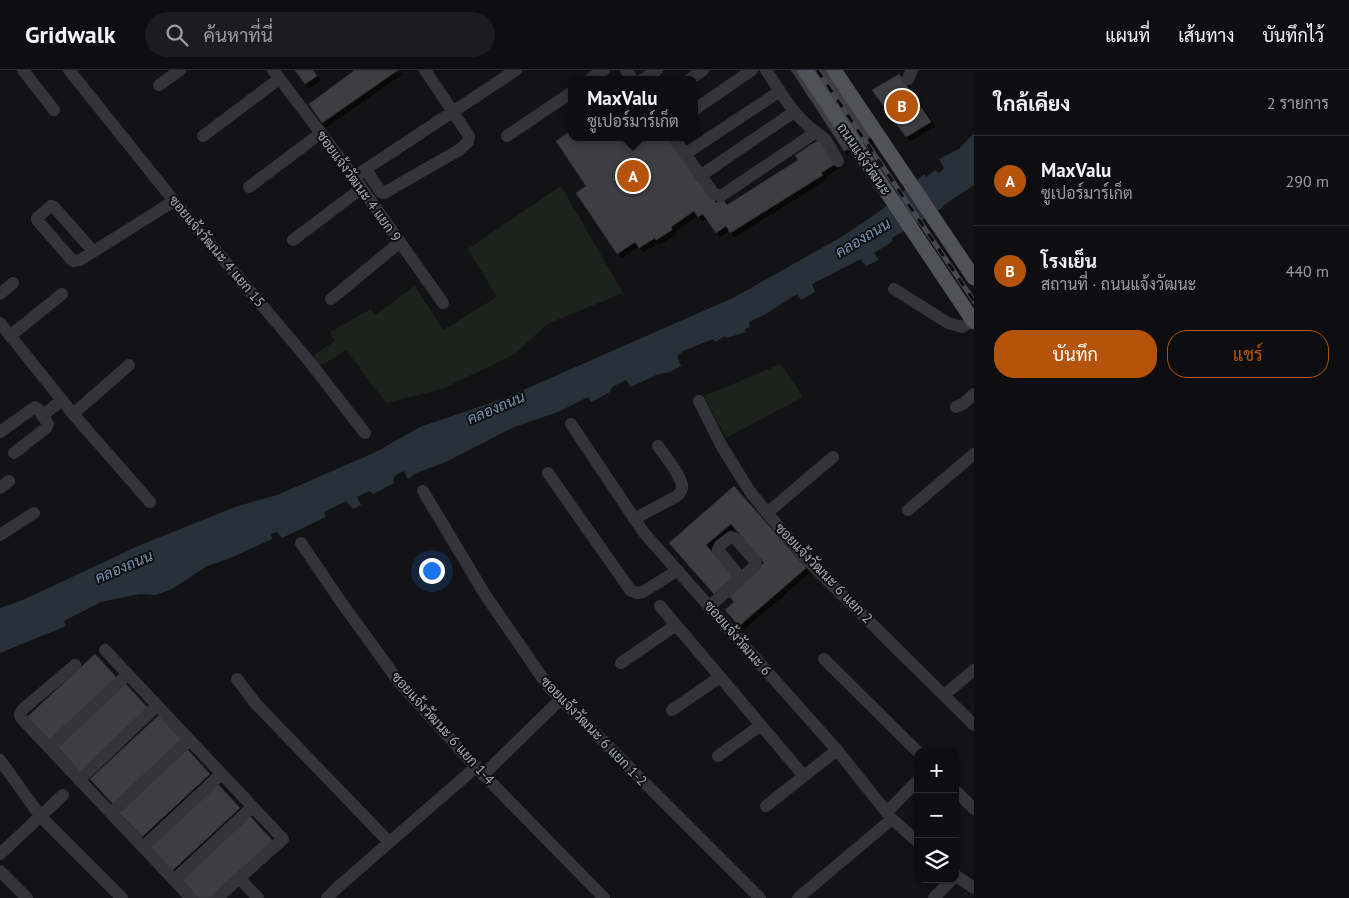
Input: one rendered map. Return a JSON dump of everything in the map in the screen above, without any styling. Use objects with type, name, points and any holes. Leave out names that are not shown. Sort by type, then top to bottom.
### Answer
[{"type":"main road","name":"ถนนแจ้งวัฒนะ","points":[[805,70],[974,322]]},
{"type":"main road","name":"ถนนแจ้งวัฒนะ","points":[[834,70],[974,278]]},
{"type":"street","points":[[23,70],[54,110]]},
{"type":"street","name":"ซอยแจ้งวัฒนะ 4 แยก 15","points":[[69,70],[174,201],[303,354],[365,432]]},
{"type":"street","points":[[160,85],[180,70]]},
{"type":"street","points":[[366,170],[384,194],[459,150],[468,142],[469,136],[425,70]]},
{"type":"street","points":[[354,177],[515,70]]},
{"type":"street","points":[[698,107],[752,70]]},
{"type":"street","points":[[766,70],[794,112],[826,140],[838,161]]},
{"type":"street","points":[[203,136],[276,74]]},
{"type":"street","name":"ซอยแจ้งวัฒนะ 4 แยก 9","points":[[276,74],[354,177],[443,303]]},
{"type":"street","points":[[685,154],[780,91]]},
{"type":"street","points":[[507,136],[568,95]]},
{"type":"street","points":[[700,176],[794,112]]},
{"type":"street","points":[[676,141],[714,194],[721,196],[816,132]]},
{"type":"street","points":[[249,187],[321,133]]},
{"type":"street","points":[[293,240],[362,188]]},
{"type":"street","points":[[93,251],[54,207],[51,206],[37,218],[73,261],[80,260],[174,201]]},
{"type":"street","points":[[331,299],[400,243]]},
{"type":"street","points":[[0,294],[13,283]]},
{"type":"street","points":[[894,289],[948,323],[962,327],[974,322]]},
{"type":"street","points":[[10,336],[62,294]]},
{"type":"street","points":[[0,323],[73,414],[150,502]]},
{"type":"street","points":[[73,414],[129,365]]},
{"type":"street","points":[[956,407],[963,404],[974,394]]},
{"type":"street","points":[[43,415],[62,400]]},
{"type":"street","name":"ซอยแจ้งวัฒนะ 6 แยก 2","points":[[699,401],[721,445],[749,490],[767,513],[810,563],[974,725]]},
{"type":"street","points":[[0,432],[35,407],[43,415],[48,424],[46,428],[14,453]]},
{"type":"street","name":"ซอยแจ้งวัฒนะ 6","points":[[571,424],[644,533],[837,750],[890,815],[914,838]]},
{"type":"street","points":[[634,519],[677,496],[681,490],[682,485],[677,475],[658,446]]},
{"type":"street","points":[[908,510],[974,454]]},
{"type":"street","points":[[767,513],[832,457]]},
{"type":"street","points":[[548,473],[631,591],[643,592],[678,570]]},
{"type":"street","name":"ซอยแจ้งวัฒนะ 6 แยก 1-2","points":[[423,491],[510,632],[548,686],[760,898]]},
{"type":"street","points":[[0,535],[34,512]]},
{"type":"street","name":"ซอยแจ้งวัฒนะ 6 แยก 1-4","points":[[301,543],[399,682],[479,771],[604,898]]},
{"type":"street","points":[[710,606],[741,578]]},
{"type":"street","points":[[660,606],[804,776]]},
{"type":"street","points":[[621,663],[676,625]]},
{"type":"street","points":[[105,650],[283,839],[217,898]]},
{"type":"street","points":[[824,660],[914,748]]},
{"type":"street","points":[[75,665],[23,709],[20,714],[21,718],[191,898]]},
{"type":"street","points":[[944,695],[974,670]]},
{"type":"street","points":[[49,748],[127,675]]},
{"type":"street","points":[[672,710],[720,677]]},
{"type":"street","points":[[237,679],[256,704],[389,842]]},
{"type":"street","points":[[327,898],[389,842],[479,771],[561,699]]},
{"type":"street","points":[[79,780],[157,706]]},
{"type":"street","points":[[718,756],[761,725]]},
{"type":"street","points":[[111,813],[189,740]]},
{"type":"street","points":[[766,806],[837,750]]},
{"type":"street","points":[[0,760],[41,817],[122,898]]},
{"type":"street","points":[[143,847],[221,774]]},
{"type":"street","points":[[798,898],[890,815],[914,785]]},
{"type":"street","points":[[958,793],[974,809]]},
{"type":"street","points":[[0,854],[63,795]]},
{"type":"street","points":[[174,880],[252,806]]},
{"type":"street","points":[[0,871],[27,898]]},
{"type":"street","points":[[959,878],[974,888]]},
{"type":"street","points":[[240,879],[258,898]]},
{"type":"street","points":[[934,898],[948,883]]},
{"type":"shaded area","points":[[561,186],[623,293],[547,324],[515,354],[442,389],[386,403],[346,350],[319,367],[314,355],[335,341],[330,332],[371,309],[375,315],[415,286],[443,330],[497,297],[468,249]]},
{"type":"shaded area","points":[[781,364],[803,397],[726,438],[704,396]]},
{"type":"water","name":"คลองถนน","points":[[974,133],[974,185],[942,208],[892,238],[893,241],[874,253],[879,260],[866,266],[861,259],[812,284],[815,292],[801,300],[797,294],[766,314],[749,322],[750,327],[745,329],[746,332],[727,338],[725,336],[715,342],[713,339],[683,351],[677,356],[681,366],[670,372],[656,375],[631,387],[626,380],[612,387],[610,392],[591,402],[588,397],[558,412],[514,427],[446,462],[416,473],[408,479],[404,471],[395,476],[394,483],[373,494],[369,491],[357,497],[361,505],[353,509],[346,501],[324,512],[326,517],[282,538],[277,532],[271,534],[272,539],[228,559],[207,566],[172,589],[156,595],[140,594],[101,602],[64,621],[66,626],[0,653],[0,608],[23,600],[138,546],[235,507],[277,495],[376,452],[420,427],[505,398],[735,297],[843,236],[880,211],[924,174],[926,177],[935,170],[939,173],[944,168],[939,159],[959,149]]},
{"type":"building","points":[[295,70],[313,70],[317,76],[305,84]]},
{"type":"building","points":[[355,70],[398,70],[322,123],[309,104]]},
{"type":"building","points":[[791,70],[841,70],[879,127],[866,142],[844,151]]},
{"type":"building","points":[[899,74],[931,122],[906,137],[872,90]]},
{"type":"building","points":[[568,133],[568,141],[672,141],[716,203],[722,198],[727,205],[798,160],[795,155],[820,139],[835,164],[821,173],[823,175],[730,233],[726,226],[716,233],[703,214],[698,217],[694,211],[671,227],[672,230],[656,240],[655,238],[639,248],[635,242],[617,254],[576,193],[586,186],[556,141]]},
{"type":"building","points":[[734,486],[806,568],[739,626],[725,610],[734,602],[728,595],[764,563],[731,524],[706,545],[734,577],[714,594],[669,543]]},
{"type":"building","points":[[95,654],[118,679],[49,742],[26,718]]},
{"type":"building","points":[[125,683],[148,708],[80,772],[57,747]]},
{"type":"building","points":[[159,715],[182,740],[113,804],[90,779]]},
{"type":"building","points":[[187,749],[210,774],[142,837],[119,813]]},
{"type":"building","points":[[217,783],[240,808],[172,871],[149,847]]},
{"type":"building","points":[[250,816],[273,841],[212,898],[198,898],[182,880]]},
{"type":"railway","points":[[817,70],[974,301]]},
{"type":"place","name":"โรงเย็น","points":[[902,106]]},
{"type":"place","name":"MaxValu","points":[[633,176]]}]
